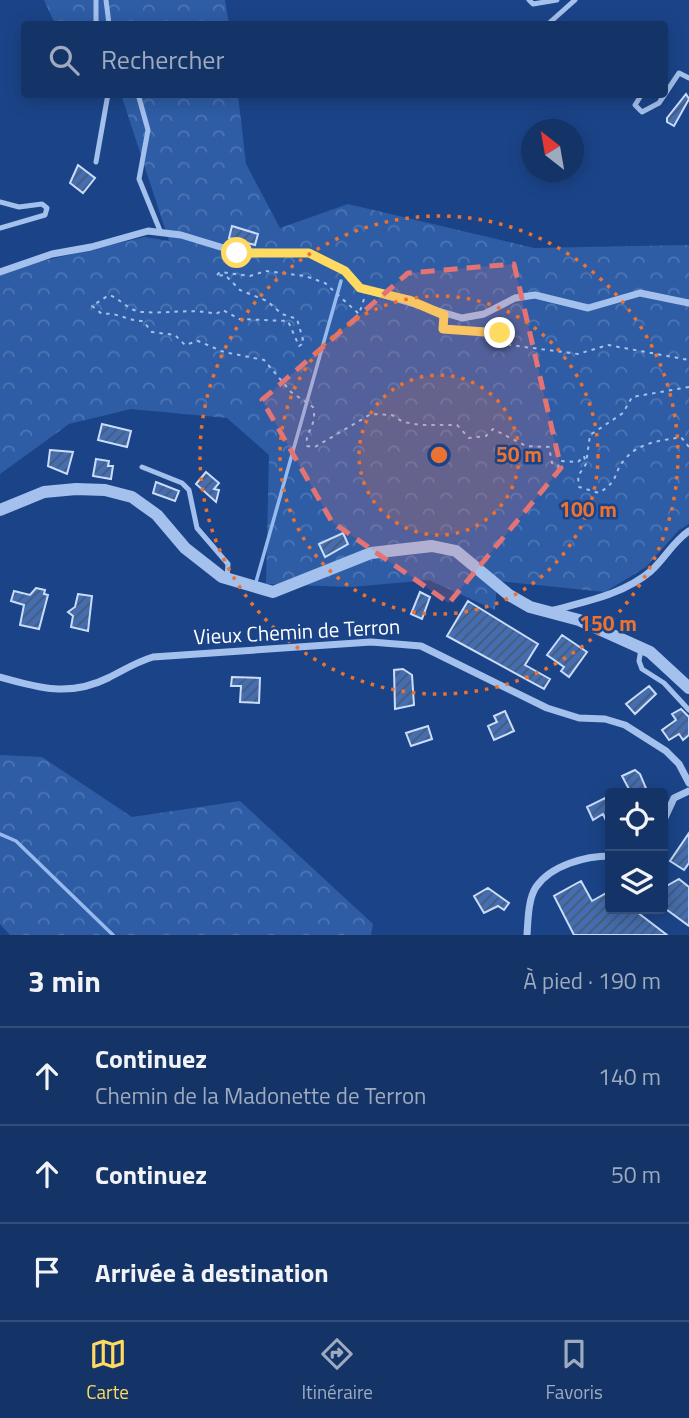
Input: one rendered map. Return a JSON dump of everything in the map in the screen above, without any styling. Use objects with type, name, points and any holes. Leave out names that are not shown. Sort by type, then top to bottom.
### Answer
[{"type":"street","points":[[0,271],[52,254],[91,247],[148,231],[181,235],[237,253],[309,253],[345,271],[360,288],[409,300],[444,315],[462,318],[484,314],[515,298],[535,295],[588,308],[640,293],[689,303]]},
{"type":"street","points":[[0,510],[44,492],[76,489],[105,490],[132,498],[157,515],[185,548],[226,579],[273,592],[371,553],[432,545],[456,551],[509,595],[530,607],[579,620],[641,648],[663,662],[689,688]]},
{"type":"street","points":[[550,612],[606,596],[637,581],[689,531]]},
{"type":"street","name":"Vieux Chemin de Terron","points":[[0,677],[46,691],[65,691],[85,688],[135,662],[153,657],[371,642],[421,646],[547,708],[579,719],[605,719],[625,726],[666,751],[678,764],[689,783]]},
{"type":"street","points":[[668,811],[674,798],[689,791]]},
{"type":"street","points":[[527,933],[532,896],[542,880],[551,873],[587,857],[605,856]]},
{"type":"lane","points":[[96,0],[96,21]]},
{"type":"lane","points":[[106,0],[109,21]]},
{"type":"lane","points":[[529,0],[533,4],[557,0]]},
{"type":"lane","points":[[551,21],[575,0]]},
{"type":"lane","points":[[668,90],[679,73],[689,78]]},
{"type":"lane","points":[[96,162],[107,98]]},
{"type":"lane","points":[[139,98],[148,130],[139,179],[161,233]]},
{"type":"lane","points":[[640,98],[635,106],[642,112],[659,103],[662,98]]},
{"type":"lane","points":[[0,202],[19,207],[41,204],[47,208],[45,215],[0,228]]},
{"type":"lane","points":[[142,467],[182,483],[189,490],[197,528],[228,564],[226,579]]},
{"type":"lane","points":[[641,648],[639,661],[642,669],[664,683],[689,710]]},
{"type":"lane","points":[[518,935],[527,933]]},
{"type":"path","points":[[367,290],[359,313],[325,283],[294,273],[266,271],[238,276],[220,272],[216,276],[225,275],[240,290],[297,319],[304,337],[304,343],[299,346],[288,321],[239,319],[223,310],[216,314],[170,310],[143,312],[130,310],[118,298],[109,295],[92,306],[103,314],[117,313],[134,321],[143,321],[152,332],[175,335],[185,345],[198,341],[224,352],[264,360],[291,392],[313,407],[316,417],[305,440],[307,446],[315,447],[341,430],[378,413],[421,425],[457,425],[469,438],[486,436],[493,429],[526,446],[549,447],[552,463],[558,467],[560,461],[578,462],[584,456],[586,464]]},
{"type":"path","points":[[444,315],[443,329],[500,333],[510,345],[578,354],[608,345],[689,360]]},
{"type":"path","points":[[689,387],[632,397],[623,413],[590,435],[586,464],[578,476],[579,487],[599,493],[613,484],[625,459],[645,444],[681,437],[689,446]]},
{"type":"highlighted area","points":[[514,264],[561,468],[449,603],[332,522],[262,400],[408,273]]},
{"type":"green space","points":[[44,0],[225,0],[228,21],[54,21]]},
{"type":"green space","points":[[122,98],[238,98],[246,164],[280,228],[348,204],[534,248],[689,245],[689,524],[679,530],[646,567],[605,592],[497,581],[495,610],[429,580],[351,587],[266,584],[269,455],[227,418],[131,409],[69,424],[0,474],[0,271],[145,237],[169,241]]},
{"type":"green space","points":[[0,755],[42,757],[132,817],[240,801],[373,924],[371,935],[10,935],[0,924]]},
{"type":"building","points":[[686,94],[689,99],[674,126],[667,122],[667,118]]},
{"type":"building","points":[[78,165],[95,178],[83,193],[70,183]]},
{"type":"building","points":[[232,226],[258,234],[255,245],[229,238]]},
{"type":"building","points":[[102,424],[131,431],[127,447],[98,440]]},
{"type":"building","points":[[50,450],[73,452],[67,474],[48,466]]},
{"type":"building","points":[[96,459],[109,461],[108,466],[113,466],[111,479],[93,476]]},
{"type":"building","points":[[206,472],[219,483],[214,489],[219,490],[216,502],[196,484]]},
{"type":"building","points":[[156,482],[179,491],[175,501],[153,493]]},
{"type":"building","points":[[343,533],[348,544],[325,557],[319,544]]},
{"type":"building","points":[[36,588],[45,590],[44,594],[48,595],[39,629],[20,625],[24,605],[11,601],[14,591],[30,595]]},
{"type":"building","points":[[420,592],[430,597],[422,619],[411,614]]},
{"type":"building","points":[[78,594],[92,596],[88,631],[71,627],[73,616],[68,612],[75,607]]},
{"type":"building","points":[[468,601],[538,644],[525,665],[550,679],[544,689],[447,636]]},
{"type":"building","points":[[562,635],[587,652],[569,677],[561,671],[564,667],[547,655]]},
{"type":"building","points":[[403,669],[412,675],[414,705],[395,709],[394,670]]},
{"type":"building","points":[[232,677],[260,678],[259,703],[240,702],[241,686],[231,686]]},
{"type":"building","points":[[649,686],[656,694],[635,714],[626,704]]},
{"type":"building","points":[[681,709],[689,717],[689,735],[683,740],[679,734],[669,740],[662,730],[676,720],[672,714]]},
{"type":"building","points":[[505,711],[514,731],[494,740],[488,726],[497,722],[494,716]]},
{"type":"building","points":[[428,726],[432,739],[411,746],[406,733]]},
{"type":"building","points":[[635,770],[640,774],[646,788],[628,788],[622,776]]},
{"type":"building","points":[[605,798],[605,818],[603,814],[593,820],[587,807]]},
{"type":"building","points":[[689,833],[689,863],[684,870],[670,861]]},
{"type":"building","points":[[679,879],[689,887],[689,926],[668,911],[668,885]]},
{"type":"building","points":[[581,881],[592,901],[605,894],[605,914],[640,914],[667,935],[574,935],[554,896]]},
{"type":"building","points":[[488,888],[509,903],[504,910],[498,906],[484,913],[474,896]]},
{"type":"waterway","points":[[256,582],[341,281]]},
{"type":"waterway","points":[[0,834],[16,841],[113,935]]},
{"type":"route","points":[[237,253],[309,253],[345,271],[360,288],[381,296],[409,300],[444,315],[443,329],[500,333]]}]
